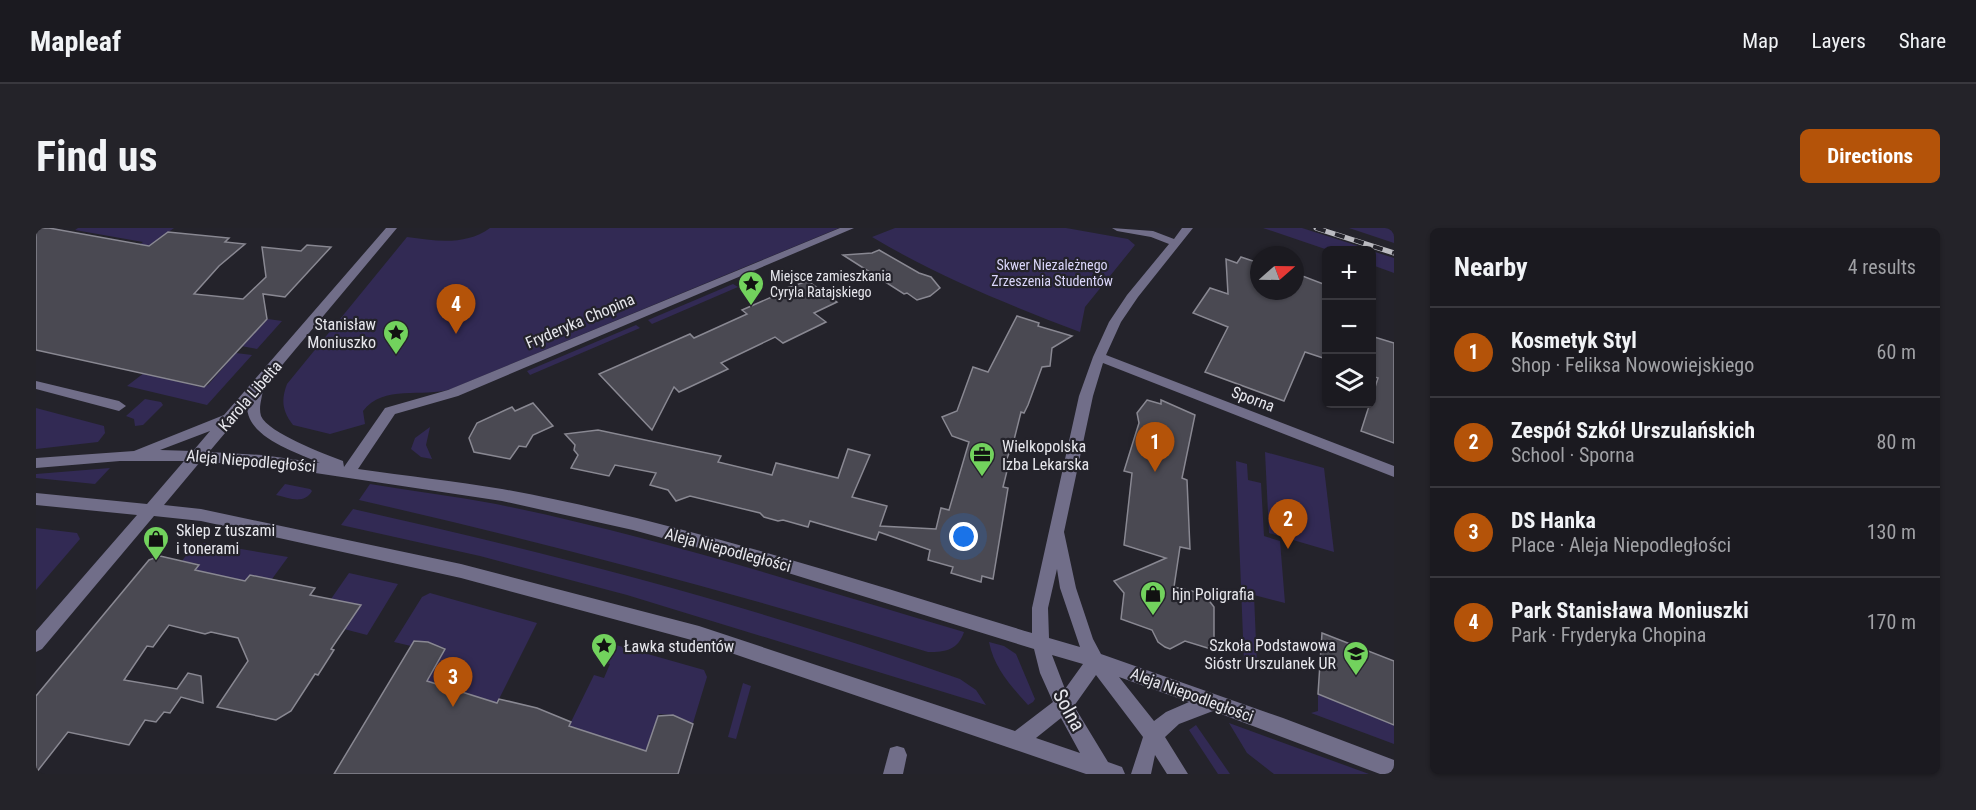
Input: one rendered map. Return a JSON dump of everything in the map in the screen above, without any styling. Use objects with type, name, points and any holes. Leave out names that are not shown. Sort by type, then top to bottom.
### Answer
[{"type":"street","name":"Karola Libelta","points":[[36,644],[257,389],[392,228]]},
{"type":"street","name":"Fryderyka Chopina","points":[[348,471],[390,411],[453,393],[849,228]]},
{"type":"street","points":[[1117,228],[1152,234],[1175,243]]},
{"type":"street","name":"Solna","points":[[1107,772],[1064,704],[1048,670],[1041,642],[1041,608],[1086,396],[1099,357],[1115,322],[1133,295],[1188,228]]},
{"type":"street","name":"Sporna","points":[[1099,357],[1394,472]]},
{"type":"street","points":[[36,385],[119,406]]},
{"type":"street","points":[[257,389],[253,405],[256,420],[267,432],[348,471]]},
{"type":"street","points":[[128,456],[230,418]]},
{"type":"street","name":"Aleja Niepodległości","points":[[36,463],[128,456],[199,456],[262,460],[502,495],[633,524],[772,561],[1041,642],[1213,702],[1394,770]]},
{"type":"street","points":[[36,499],[201,515],[461,571],[699,634],[1019,740],[1107,772]]},
{"type":"street","points":[[1058,531],[1071,598],[1085,640],[1095,660],[1152,734],[1178,774]]},
{"type":"street","points":[[1019,740],[1064,704],[1079,687],[1095,660]]},
{"type":"street","points":[[1141,774],[1144,753],[1152,734],[1179,713],[1213,702]]},
{"type":"green space","points":[[78,228],[174,228],[98,283],[36,323],[51,308],[143,242],[75,230]]},
{"type":"green space","points":[[490,228],[839,228],[451,389],[381,397],[363,411],[365,424],[330,434],[293,425],[284,405],[287,384],[407,237],[439,241],[460,240],[471,238]]},
{"type":"green space","name":"Skwer Niezależnego Zrzeszenia Studentów","points":[[895,228],[1066,228],[1128,239],[1135,245],[1085,307],[1080,332],[948,277],[872,237]]},
{"type":"green space","points":[[1263,228],[1302,228],[1358,246],[1322,246],[1322,248]]},
{"type":"green space","points":[[1349,228],[1394,228],[1394,243]]},
{"type":"green space","points":[[1376,252],[1394,258],[1394,273],[1376,266]]},
{"type":"green space","points":[[733,284],[738,287],[652,324],[648,320]]},
{"type":"green space","points":[[268,319],[282,321],[257,349],[241,346]]},
{"type":"green space","points":[[636,325],[640,328],[530,375],[527,371]]},
{"type":"green space","points":[[236,353],[252,355],[207,405],[127,386],[144,373],[200,387],[208,385]]},
{"type":"green space","points":[[145,399],[161,402],[163,405],[143,425],[135,426],[134,419],[126,416]]},
{"type":"green space","points":[[36,408],[104,426],[105,433],[98,442],[36,449]]},
{"type":"green space","points":[[430,427],[426,445],[432,459],[421,457],[411,449],[415,438]]},
{"type":"green space","points":[[1265,452],[1324,468],[1334,552],[1269,533]]},
{"type":"green space","points":[[1236,461],[1247,464],[1248,480],[1261,483],[1264,536],[1280,541],[1285,603],[1254,595],[1257,666],[1244,662]]},
{"type":"green space","points":[[110,468],[95,484],[36,478],[36,474]]},
{"type":"green space","points":[[285,484],[312,491],[301,499],[276,495]]},
{"type":"green space","points":[[370,484],[496,504],[614,531],[673,546],[964,632],[958,643],[950,649],[928,652],[645,571],[359,500]]},
{"type":"green space","points":[[353,509],[583,564],[810,629],[960,679],[976,690],[986,705],[627,595],[480,556],[341,525]]},
{"type":"green space","points":[[36,528],[77,533],[80,539],[36,590]]},
{"type":"green space","points":[[205,543],[288,557],[272,579],[250,575],[245,581],[195,570],[199,564],[182,561],[192,547]]},
{"type":"green space","points":[[349,573],[398,584],[367,635],[344,629],[355,611],[331,599]]},
{"type":"green space","points":[[430,593],[537,623],[497,703],[427,681],[445,648],[415,640],[411,646],[394,642],[422,597]]},
{"type":"green space","points":[[989,642],[1004,646],[1016,654],[1035,699],[1033,702],[1028,705],[1004,676],[991,651]]},
{"type":"green space","points":[[609,643],[704,670],[707,677],[693,723],[673,715],[659,714],[646,751],[569,726],[594,675],[604,678],[610,664],[600,661]]},
{"type":"green space","points":[[743,683],[751,686],[736,739],[728,737]]},
{"type":"green space","points":[[1318,694],[1394,725],[1394,744],[1311,713],[1318,711]]},
{"type":"green space","points":[[1229,723],[1369,774],[1274,774],[1247,753]]},
{"type":"green space","points":[[1196,725],[1230,774],[1218,774],[1189,730]]},
{"type":"building","points":[[36,228],[49,228],[149,246],[168,232],[229,238],[225,242],[245,244],[219,266],[194,294],[243,299],[266,277],[262,247],[301,251],[307,245],[331,247],[285,297],[263,294],[267,319],[204,387],[36,350]]},
{"type":"building","points":[[879,250],[919,273],[931,277],[940,288],[930,296],[917,300],[843,255],[872,253]]},
{"type":"building","points":[[1241,257],[1250,260],[1250,300],[1304,300],[1304,277],[1322,283],[1322,358],[1305,352],[1284,401],[1205,372],[1228,327],[1193,313],[1210,288],[1228,294],[1226,259],[1237,263]]},
{"type":"building","points":[[808,281],[837,302],[814,313],[826,322],[783,343],[775,337],[721,363],[728,369],[679,392],[674,387],[652,430],[599,374],[690,334],[694,338],[747,314],[742,310],[781,293],[783,289]]},
{"type":"building","points":[[1017,316],[1039,323],[1038,326],[1072,336],[1052,348],[1050,366],[1042,367],[1028,405],[1024,413],[1021,412],[1003,469],[1007,471],[1003,487],[1008,488],[993,579],[982,576],[981,582],[951,573],[953,567],[928,560],[930,550],[879,532],[876,540],[810,521],[808,527],[783,520],[778,521],[764,517],[760,513],[690,496],[676,501],[668,490],[650,485],[656,473],[615,465],[609,476],[571,468],[578,455],[574,450],[575,445],[565,434],[598,430],[721,456],[718,462],[772,475],[776,463],[838,478],[848,449],[870,455],[852,497],[887,506],[880,526],[936,529],[941,508],[949,510],[969,442],[952,436],[942,417],[957,411],[973,367],[988,372]]},
{"type":"building","points":[[1376,338],[1394,343],[1394,443],[1361,431],[1368,408],[1376,408],[1378,378],[1376,377]]},
{"type":"building","points":[[1147,400],[1161,404],[1161,400],[1195,415],[1182,478],[1187,480],[1190,549],[1180,547],[1174,587],[1204,594],[1214,607],[1214,650],[1185,641],[1170,649],[1158,642],[1152,630],[1121,619],[1124,593],[1114,581],[1166,558],[1124,545],[1132,473],[1124,471],[1139,423],[1137,413]]},
{"type":"building","points":[[533,403],[553,426],[533,435],[526,447],[519,446],[510,459],[474,452],[469,438],[477,423],[512,407],[515,411]]},
{"type":"building","points":[[160,556],[199,565],[195,570],[245,581],[250,575],[315,588],[310,595],[361,605],[331,649],[334,650],[318,675],[315,674],[291,711],[276,720],[217,707],[248,661],[238,638],[211,632],[205,634],[169,625],[153,647],[147,646],[124,680],[177,689],[188,673],[201,676],[203,703],[181,697],[170,713],[164,712],[156,722],[145,720],[129,745],[68,732],[36,773],[36,696],[149,560]]},
{"type":"building","name":"Szkoła Podstawowa Sióstr Urszulanek UR","points":[[1322,633],[1394,661],[1394,725],[1318,694]]},
{"type":"building","points":[[414,641],[428,642],[445,649],[427,681],[497,703],[499,699],[537,708],[571,722],[569,726],[646,751],[658,716],[673,715],[693,724],[678,774],[334,774]]},
{"type":"railway","points":[[1316,228],[1394,253]]},
{"type":"place","name":"Miejsce zamieszkania Cyryla Ratajskiego","points":[[751,307]]},
{"type":"place","name":"Park Stanisława Moniuszki","points":[[456,334]]},
{"type":"place","name":"Stanisław Moniuszko","points":[[396,356]]},
{"type":"place","name":"Kosmetyk Styl","points":[[1155,472]]},
{"type":"place","name":"Wielkopolska Izba Lekarska","points":[[982,478]]},
{"type":"place","name":"Zespół Szkół Urszulańskich","points":[[1288,549]]},
{"type":"place","name":"Sklep z tuszami i tonerami","points":[[156,562]]},
{"type":"place","name":"hjn Poligrafia","points":[[1153,617]]},
{"type":"place","name":"Ławka studentów","points":[[604,669]]},
{"type":"place","name":"Szkoła Podstawowa Sióstr Urszulanek UR","points":[[1356,677]]},
{"type":"place","name":"DS Hanka","points":[[453,707]]}]
